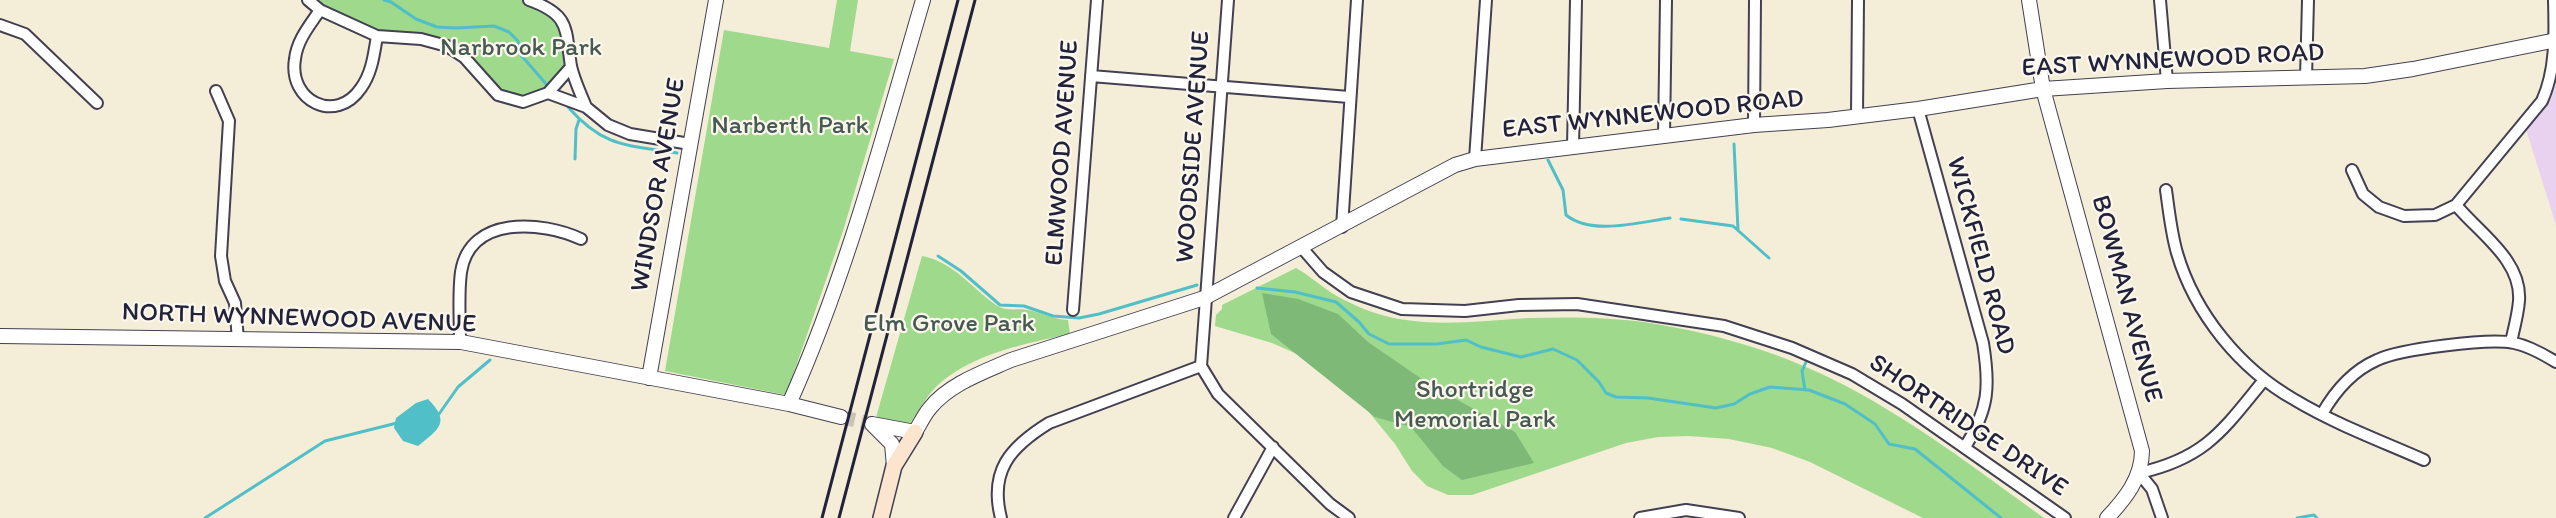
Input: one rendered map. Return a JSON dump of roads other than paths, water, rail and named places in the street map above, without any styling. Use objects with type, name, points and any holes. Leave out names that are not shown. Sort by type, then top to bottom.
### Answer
[{"type":"main road","name":"EAST WYNNEWOOD ROAD","points":[[881,518],[894,466],[915,432]]},
{"type":"street","points":[[308,0],[320,10],[377,36],[421,39],[447,46],[464,57],[498,95],[523,102],[549,93],[571,67]]},
{"type":"street","points":[[529,0],[551,11],[564,22],[570,43],[571,67],[586,107]]},
{"type":"street","name":"WINDSOR AVENUE","points":[[649,378],[716,0]]},
{"type":"street","points":[[789,404],[815,347],[862,204],[923,0]]},
{"type":"street","name":"ELMWOOD AVENUE","points":[[1073,310],[1097,0]]},
{"type":"street","name":"WOODSIDE AVENUE","points":[[1201,366],[1204,298],[1228,0]]},
{"type":"street","points":[[1342,227],[1357,0]]},
{"type":"street","points":[[1475,159],[1486,0]]},
{"type":"street","points":[[1573,147],[1576,0]]},
{"type":"street","points":[[1664,136],[1666,0]]},
{"type":"street","points":[[1754,124],[1755,0]]},
{"type":"street","points":[[1857,116],[1858,0]]},
{"type":"street","name":"BOWMAN AVENUE","points":[[2029,0],[2043,89],[2140,441],[2142,462],[2139,473]]},
{"type":"street","points":[[2160,0],[2167,81]]},
{"type":"street","points":[[2306,78],[2308,0]]},
{"type":"street","points":[[2352,171],[2363,194],[2379,207],[2394,213],[2425,217],[2456,205],[2542,101],[2549,89],[2556,67],[2554,0]]},
{"type":"street","points":[[320,10],[303,35],[294,65],[294,74],[302,94],[315,103],[333,106],[348,102],[360,90],[370,68],[377,36]]},
{"type":"street","points":[[0,25],[25,34],[97,103]]},
{"type":"street","name":"EAST WYNNEWOOD ROAD","points":[[915,432],[930,407],[954,387],[980,373],[1011,360],[1204,298],[1342,227],[1455,165],[1475,159],[1754,124],[1828,120],[1918,110],[2043,89],[2167,81],[2365,75],[2413,69],[2555,40]]},
{"type":"street","points":[[1091,76],[1349,97]]},
{"type":"street","points":[[216,91],[229,121],[221,256],[225,281],[235,303],[238,340]]},
{"type":"street","points":[[549,93],[586,107],[608,125],[630,134],[690,144]]},
{"type":"street","name":"WICKFIELD ROAD","points":[[1918,110],[1983,343],[1987,370],[1988,391],[1984,411],[1965,447]]},
{"type":"street","points":[[2166,190],[2174,240],[2188,281],[2217,330],[2239,357],[2264,380],[2295,400],[2424,460]]},
{"type":"street","points":[[2456,205],[2505,257],[2515,277],[2519,300],[2511,342]]},
{"type":"street","points":[[460,342],[461,271],[468,253],[480,239],[500,228],[519,225],[562,231],[581,239]]},
{"type":"street","name":"SHORTRIDGE DRIVE","points":[[1302,248],[1323,272],[1351,292],[1402,309],[1465,311],[1519,305],[1577,304],[1724,326],[1792,348],[1852,374],[1902,404],[2065,518]]},
{"type":"street","name":"NORTH WYNNEWOOD AVENUE","points":[[0,336],[460,342],[789,404],[841,417]]},
{"type":"street","points":[[2322,414],[2342,386],[2356,372],[2375,360],[2395,353],[2482,342],[2511,342],[2528,347],[2556,362]]},
{"type":"street","points":[[1001,518],[996,495],[1000,471],[1029,435],[1049,423],[1201,366],[1218,394],[1330,504],[1349,518]]},
{"type":"street","points":[[2107,518],[2124,499],[2139,473],[2181,461],[2203,448],[2226,427],[2264,380]]},
{"type":"street","points":[[894,466],[892,444],[872,424],[915,432]]},
{"type":"street","points":[[1234,518],[1273,447]]},
{"type":"street","points":[[2139,473],[2152,489],[2162,518]]},
{"type":"street","points":[[1640,518],[1686,510],[1739,518]]},
{"type":"water","points":[[428,399],[439,414],[439,425],[432,435],[418,446],[403,441],[394,428],[396,418],[416,403]]},
{"type":"waterway","points":[[384,0],[391,2],[416,19],[437,27],[494,26],[509,32],[518,41],[521,55],[547,85]]},
{"type":"waterway","points":[[568,107],[593,130],[605,137],[630,146],[677,153]]},
{"type":"waterway","points":[[575,159],[576,129],[579,120]]},
{"type":"waterway","points":[[1734,144],[1738,230]]},
{"type":"waterway","points":[[1548,160],[1563,190],[1566,215],[1577,221],[1589,225],[1616,226],[1670,218]]},
{"type":"waterway","points":[[1681,219],[1733,226],[1769,258]]},
{"type":"waterway","points":[[938,256],[961,271],[1000,305],[1024,306],[1053,316],[1079,318],[1099,314],[1197,285]]},
{"type":"waterway","points":[[1257,288],[1295,292],[1336,302],[1369,334],[1389,344],[1437,344],[1466,340],[1481,347],[1521,357],[1553,349],[1577,360],[1599,382],[1606,393],[1616,397],[1648,398],[1716,408],[1734,404],[1750,394],[1770,387],[1809,390],[1845,404],[1875,424],[1889,444],[1915,449],[2001,518]]},
{"type":"waterway","points":[[439,414],[458,387],[490,360]]},
{"type":"waterway","points":[[1805,390],[1802,371],[1806,362]]},
{"type":"waterway","points":[[205,518],[325,441],[397,423]]},
{"type":"waterway","points":[[2297,518],[2314,515],[2317,518]]},
{"type":"tunnel","points":[[841,417],[872,424]]},
{"type":"railway","points":[[822,518],[958,0]]},
{"type":"railway","points":[[839,518],[975,0]]},
{"type":"park label","name":"Narbrook Park","points":[[521,48]]},
{"type":"park label","name":"Narberth Park","points":[[790,126]]},
{"type":"park label","name":"Elm Grove Park","points":[[949,324]]},
{"type":"park label","name":"Shortridge Memorial Park","points":[[1475,405]]}]
